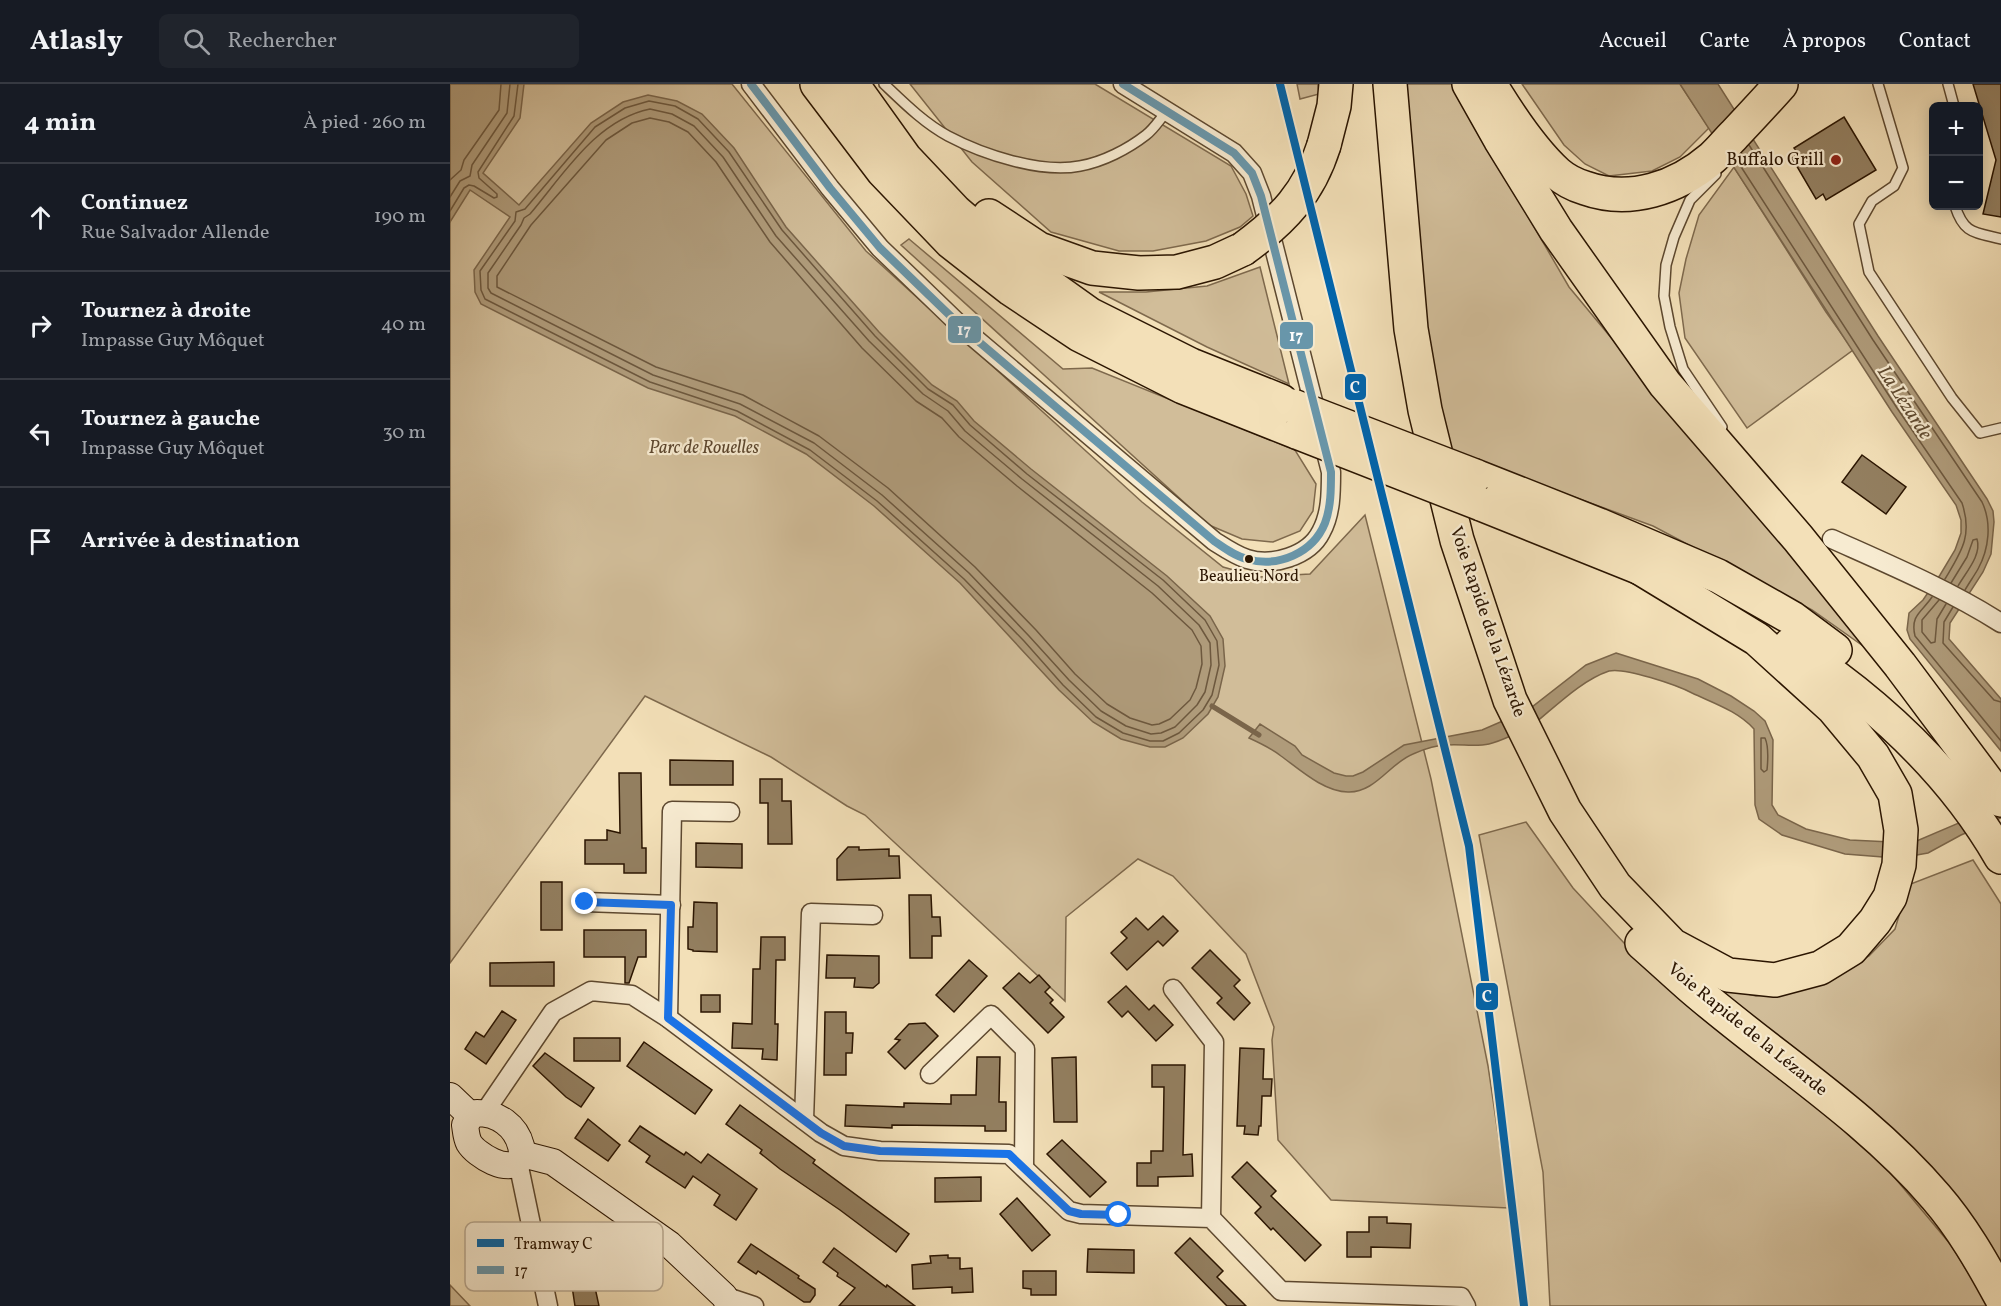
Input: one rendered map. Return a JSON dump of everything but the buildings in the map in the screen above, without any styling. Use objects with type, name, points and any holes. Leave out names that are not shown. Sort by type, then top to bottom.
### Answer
[{"type":"highway","points":[[817,84],[891,179],[951,242],[1011,289],[1080,335],[1183,387],[1296,419],[1478,490],[1740,612],[1808,656],[1875,707],[1950,782],[1992,818]]},
{"type":"highway","points":[[852,84],[904,158],[956,212],[1005,254],[1089,314],[1296,419]]},
{"type":"highway","points":[[863,84],[989,216],[1039,249],[1092,268],[1139,273],[1177,272],[1215,261],[1243,249],[1270,229],[1292,207],[1318,162],[1334,106],[1336,84]]},
{"type":"highway","name":"Voie Rapide de la Lézarde","points":[[1370,84],[1390,317],[1405,411],[1437,538],[1472,645],[1505,734],[1532,792],[1566,849],[1604,902],[1641,942],[1690,987],[1870,1129],[1904,1161],[1937,1198],[1970,1242],[2001,1297]]},
{"type":"highway","name":"Voie Rapide de la Lézarde","points":[[1389,84],[1411,329],[1425,410],[1457,540],[1510,700],[1564,811],[1615,886],[1672,945],[1728,975],[1775,980],[1820,968],[1851,949],[1875,921],[1890,897],[1899,865],[1901,830],[1894,794],[1873,756],[1833,708],[1757,639],[1637,566]]},
{"type":"highway","points":[[1469,84],[1556,230],[1665,384],[1798,538],[1900,665],[1992,818]]},
{"type":"highway","points":[[1490,84],[1523,132],[1557,173],[1573,184],[1616,196],[1635,195],[1660,188],[1717,163],[1754,113],[1781,84]]},
{"type":"highway","points":[[1478,490],[1599,525],[1718,576],[1792,618],[1896,698],[1992,818]]},
{"type":"street","points":[[751,84],[880,248],[965,330],[1226,549],[1249,560],[1283,559],[1312,546],[1321,534],[1331,498],[1331,472],[1261,196],[1252,173],[1234,153],[1123,84]]},
{"type":"street","points":[[1832,540],[1931,583],[2001,623]]},
{"type":"street","points":[[668,1018],[672,811],[730,812]]},
{"type":"street","points":[[585,902],[671,905]]},
{"type":"street","points":[[804,1120],[811,913],[873,915]]},
{"type":"street","points":[[1173,989],[1214,1042],[1211,1218],[1281,1298],[1461,1297],[1466,1306]]},
{"type":"street","points":[[638,1222],[553,1162],[520,1158],[505,1165],[490,1161],[470,1144],[466,1134],[465,1125],[477,1114],[553,1012],[591,991],[632,995],[668,1018],[821,1133],[844,1146],[880,1151],[1009,1154],[1069,1211],[1081,1214],[1211,1218]]},
{"type":"street","points":[[930,1074],[991,1015],[1025,1049],[1024,1168]]},
{"type":"street","points":[[450,1096],[477,1114],[500,1118],[519,1136],[520,1158],[532,1222]]},
{"type":"street","points":[[663,1240],[727,1301],[754,1306]]},
{"type":"street","points":[[545,1291],[548,1306]]},
{"type":"lane","points":[[884,84],[913,112],[947,135],[982,151],[1050,167],[1079,166],[1106,158],[1147,135],[1167,111]]},
{"type":"lane","points":[[1878,84],[1903,168],[1894,186],[1872,201],[1859,224],[1869,272],[1952,398],[1980,434],[2001,428]]},
{"type":"lane","points":[[1948,84],[1953,102]]},
{"type":"lane","points":[[1717,163],[1690,200],[1671,246],[1666,265],[1664,296],[1670,327],[1683,369],[1728,435]]},
{"type":"lane","points":[[1956,210],[1960,222],[1972,231],[2001,239]]},
{"type":"lane","points":[[1747,463],[1798,538]]},
{"type":"green space","name":"Parc de Rouelles","points":[[450,84],[732,84],[866,251],[1142,502],[1223,567],[1259,577],[1310,574],[1365,515],[1431,779],[1488,1066],[1509,1208],[1331,1200],[1278,1140],[1272,1040],[1274,1027],[1246,954],[1173,876],[1138,859],[1066,917],[1065,1001],[865,815],[771,757],[645,696],[450,963]]},
{"type":"green space","points":[[910,84],[1095,84],[1231,166],[1246,194],[1253,216],[1240,227],[1206,241],[1153,251],[1119,251],[1051,232],[972,162]]},
{"type":"green space","points":[[1297,84],[1318,84],[1319,94],[1300,99]]},
{"type":"green space","points":[[1403,84],[1456,84],[1515,194],[1569,287],[1873,653],[1812,610],[1653,526],[1446,450],[1424,317]]},
{"type":"green space","points":[[1522,84],[1680,84],[1709,128],[1680,157],[1652,171],[1609,176],[1585,164],[1564,145]]},
{"type":"green space","points":[[1734,167],[1826,312],[1853,350],[1747,428],[1685,338],[1679,293],[1699,215]]},
{"type":"green space","points":[[909,239],[1063,369],[1092,368],[1295,450],[1316,484],[1313,511],[1300,531],[1273,542],[1242,539],[1209,525],[901,245]]},
{"type":"green space","points":[[1260,267],[1289,384],[1207,347],[1099,292],[1146,292],[1207,286]]},
{"type":"green space","points":[[1526,822],[1573,888],[1650,971],[1790,1083],[1885,1166],[1951,1245],[1989,1306],[1550,1306],[1543,1172],[1479,835]]},
{"type":"green space","points":[[1973,860],[2001,904],[2001,1270],[1684,969],[1727,989],[1756,996],[1812,987],[1869,956],[1895,929],[1908,885]]},
{"type":"green space","points":[[450,1285],[470,1306],[450,1306]]},
{"type":"water","points":[[450,84],[524,84],[520,118],[483,173],[519,205],[591,123],[623,102],[648,95],[677,101],[702,114],[734,148],[786,227],[879,332],[932,385],[957,401],[974,421],[1167,576],[1210,616],[1223,639],[1225,666],[1218,697],[1208,714],[1183,738],[1165,747],[1150,747],[1121,739],[1093,722],[1059,690],[960,583],[874,506],[806,454],[735,416],[648,388],[481,304],[475,292],[474,270],[510,217],[470,190],[450,222]]},
{"type":"water","name":"La Lézarde","points":[[1680,84],[1718,84],[1878,336],[1993,511],[1991,554],[1983,572],[1950,623],[1949,639],[2001,699],[2001,751],[1910,639],[1907,630],[1909,613],[1923,600],[1955,550],[1961,533],[1961,520],[1956,505],[1892,412]]},
{"type":"water","points":[[1616,653],[1698,679],[1731,696],[1765,721],[1773,740],[1772,805],[1778,815],[1806,829],[1850,840],[1912,843],[2001,805],[2001,818],[1961,835],[1928,853],[1911,856],[1883,857],[1845,854],[1782,835],[1759,819],[1755,805],[1754,729],[1748,723],[1717,704],[1663,681],[1616,670],[1589,681],[1520,732],[1489,744],[1444,745],[1422,750],[1405,758],[1374,783],[1358,791],[1339,791],[1321,784],[1273,751],[1249,738],[1260,724],[1295,746],[1302,755],[1334,773],[1353,776],[1404,745],[1482,730],[1528,710],[1586,665]]},
{"type":"waterway","points":[[1212,706],[1259,735]]},
{"type":"tram line","name":"C","points":[[1280,84],[1469,846],[1524,1306]]},
{"type":"transit line","name":"17","points":[[751,84],[830,188],[880,248],[965,330],[1214,541],[1234,554],[1247,559],[1271,561],[1293,556],[1312,543],[1325,523],[1331,491],[1331,472],[1261,196],[1252,173],[1234,153],[1123,84]]},
{"type":"place","name":"Buffalo Grill","points":[[1836,160]]},
{"type":"place","name":"Beaulieu Nord","points":[[1249,559]]},
{"type":"route","points":[[585,902],[671,905],[668,1018],[821,1133],[844,1146],[880,1151],[1009,1154],[1069,1211],[1081,1214],[1119,1215]]}]
